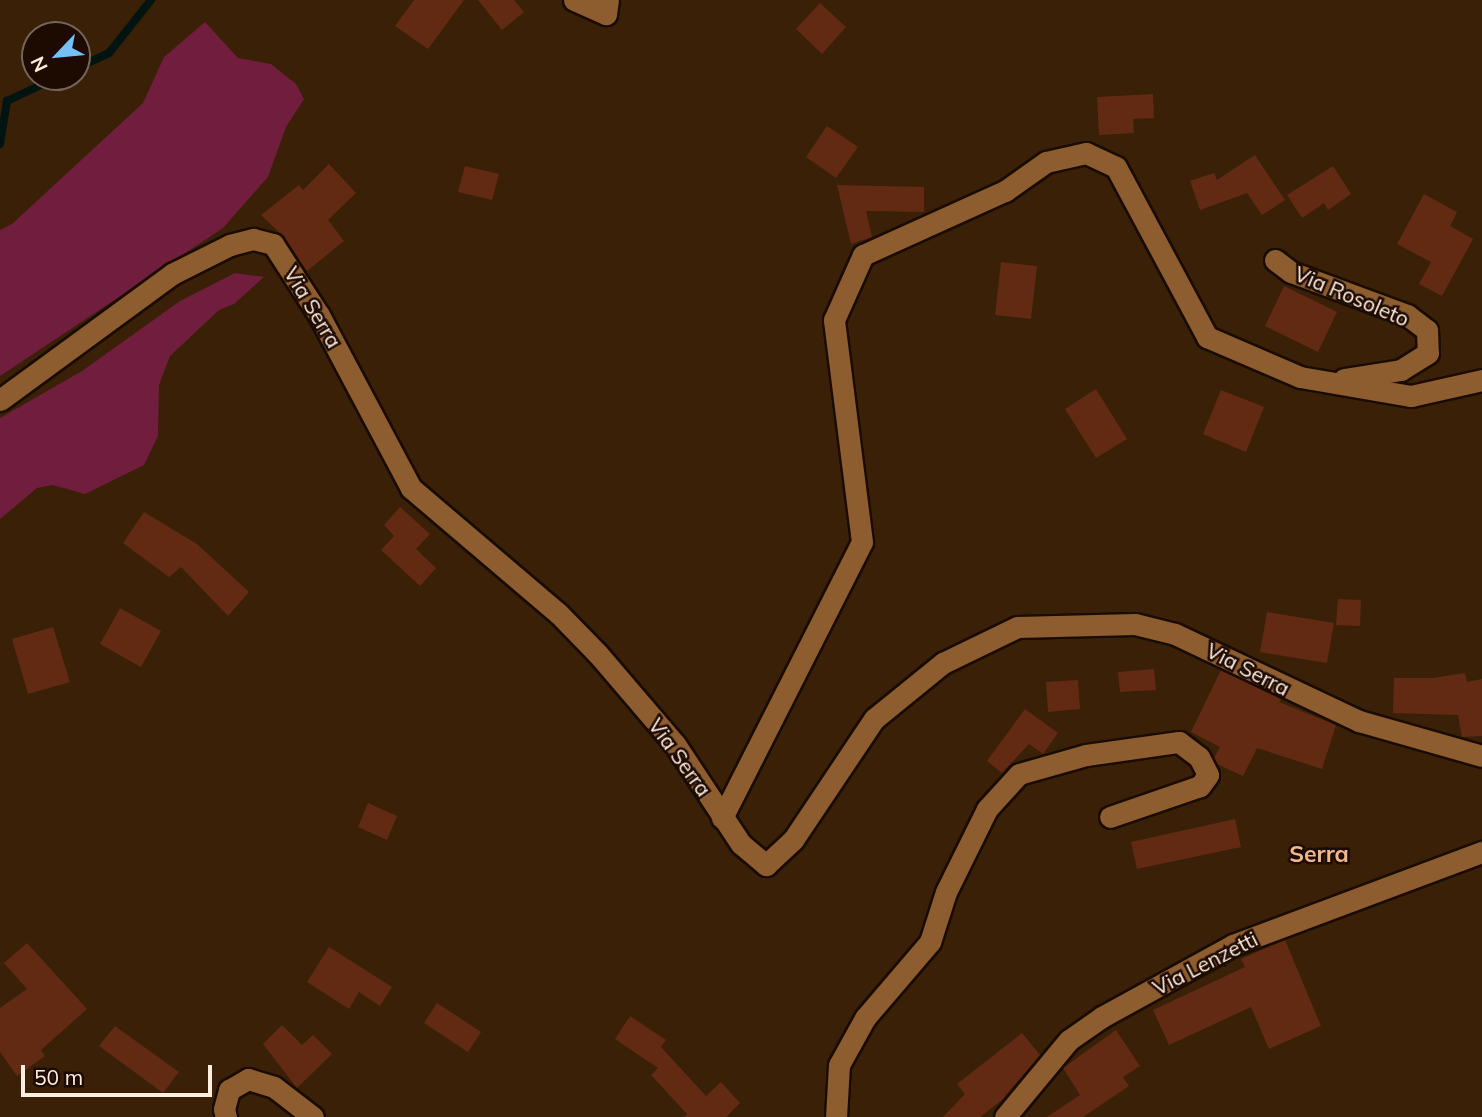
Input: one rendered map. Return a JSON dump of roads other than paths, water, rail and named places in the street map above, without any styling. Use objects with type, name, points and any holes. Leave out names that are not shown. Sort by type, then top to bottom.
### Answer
[{"type":"street","points":[[574,0],[606,14],[608,0]]},
{"type":"street","points":[[722,818],[862,542],[834,320],[863,255],[1005,191],[1046,162],[1086,153],[1116,167],[1207,337],[1300,377],[1411,396],[1482,380]]},
{"type":"street","name":"Via Serra","points":[[0,400],[172,274],[230,245],[253,239],[273,244],[319,315],[411,488],[558,613],[598,654],[674,744],[722,818],[754,860],[766,865],[778,858],[874,719],[943,663],[1017,627],[1135,625],[1175,634],[1359,721],[1482,756]]},
{"type":"street","name":"Via Rosoleto","points":[[1275,260],[1291,272],[1407,315],[1427,331],[1428,353],[1401,370],[1328,382]]},
{"type":"street","points":[[836,1117],[839,1065],[865,1018],[930,942],[946,891],[987,809],[1019,774],[1086,755],[1179,742],[1199,757],[1208,775],[1200,786],[1110,817]]},
{"type":"street","name":"Via Lenzetti","points":[[1005,1117],[1069,1040],[1102,1017],[1233,945],[1482,852]]},
{"type":"street","points":[[226,1117],[224,1109],[229,1090],[248,1079],[274,1087],[313,1117]]},
{"type":"waterway","points":[[91,61],[109,53],[151,0]]},
{"type":"waterway","points":[[0,144],[7,101],[28,91]]},
{"type":"district","name":"Serra","points":[[1319,854]]}]
